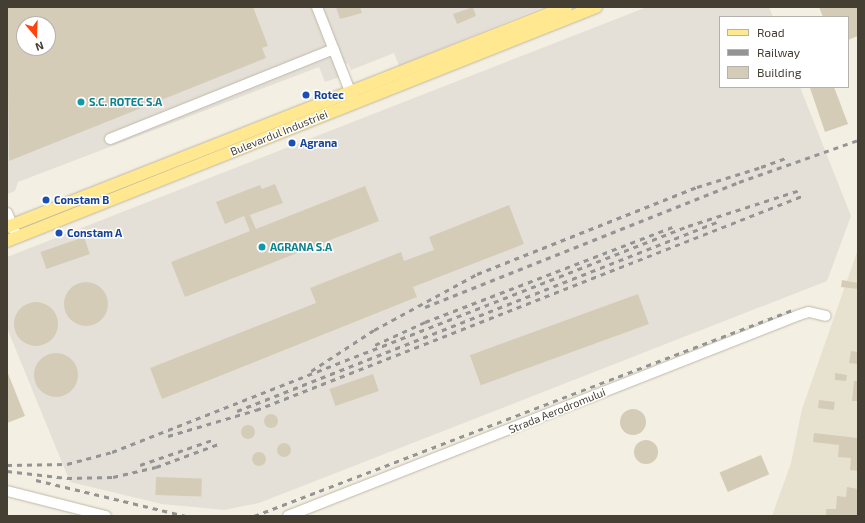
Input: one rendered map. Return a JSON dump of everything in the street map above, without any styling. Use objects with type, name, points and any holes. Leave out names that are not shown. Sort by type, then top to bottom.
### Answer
[{"type":"main road","name":"Bulevardul Industriei","points":[[12,239],[352,98],[566,7]]},
{"type":"main road","name":"Bulevardul Industriei","points":[[9,226],[596,7]]},
{"type":"street","points":[[317,7],[352,98]]},
{"type":"street","points":[[110,139],[334,49]]},
{"type":"street","points":[[7,213],[12,239]]},
{"type":"street","name":"Strada Aerodromului","points":[[288,516],[799,315],[809,312],[826,316]]},
{"type":"street","points":[[7,491],[106,516]]},
{"type":"shaded area","points":[[7,7],[543,7],[399,66],[394,53],[351,70],[348,63],[337,68],[340,77],[325,82],[319,67],[18,182],[15,191],[8,194]]},
{"type":"shaded area","points":[[647,7],[769,7],[773,16],[719,16],[719,88],[800,88],[851,216],[827,281],[259,503],[224,510],[162,504],[70,482],[7,328],[7,257]]},
{"type":"shaded area","points":[[858,249],[858,516],[772,516],[791,463],[802,409]]},
{"type":"building","name":"S.C. ROTEC S.A","points":[[7,7],[253,7],[268,46],[262,48],[266,58],[9,161]]},
{"type":"building","points":[[336,7],[360,7],[362,13],[340,19]]},
{"type":"building","points":[[473,7],[476,16],[457,24],[453,14]]},
{"type":"building","points":[[819,7],[858,7],[858,36],[849,40],[849,16],[823,16]]},
{"type":"building","points":[[810,88],[834,88],[848,124],[825,132]]},
{"type":"building","name":"AGRANA S.A","points":[[275,184],[283,203],[250,215],[256,229],[365,186],[379,221],[185,297],[171,262],[250,231],[244,216],[225,224],[216,202],[260,185],[262,189]]},
{"type":"building","points":[[509,205],[524,244],[413,287],[417,297],[162,399],[150,368],[316,303],[310,288],[401,252],[404,261],[434,250],[429,237]]},
{"type":"building","points":[[84,237],[90,254],[46,269],[41,252]]},
{"type":"building","points":[[842,280],[858,283],[858,289],[841,287]]},
{"type":"building","points":[[86,282],[98,286],[104,292],[108,304],[104,316],[98,322],[86,326],[74,322],[68,316],[64,304],[68,292],[74,286]]},
{"type":"building","points":[[638,294],[649,324],[481,385],[470,355]]},
{"type":"building","points":[[36,302],[48,306],[54,312],[58,324],[54,336],[48,342],[36,346],[24,342],[18,336],[14,324],[18,312],[24,306]]},
{"type":"building","points":[[851,351],[858,352],[858,364],[849,363]]},
{"type":"building","points":[[56,353],[68,357],[74,363],[78,375],[74,387],[68,393],[56,397],[44,393],[38,387],[34,375],[38,363],[44,357]]},
{"type":"building","points":[[7,371],[25,416],[7,423]]},
{"type":"building","points":[[835,373],[847,375],[846,381],[835,380]]},
{"type":"building","points":[[373,374],[379,391],[335,406],[330,389]]},
{"type":"building","points":[[854,381],[858,381],[858,401],[852,401]]},
{"type":"building","points":[[819,400],[835,402],[834,410],[818,408]]},
{"type":"building","points":[[633,409],[642,413],[646,422],[642,431],[633,435],[624,431],[620,422],[624,413]]},
{"type":"building","points":[[271,414],[276,416],[278,421],[276,426],[271,428],[266,426],[264,421],[266,416]]},
{"type":"building","points":[[248,425],[253,427],[255,432],[253,437],[248,439],[243,437],[241,432],[243,427]]},
{"type":"building","points":[[814,433],[858,438],[858,471],[850,470],[851,458],[838,457],[839,445],[813,442]]},
{"type":"building","points":[[646,440],[651,441],[657,447],[657,457],[651,463],[646,464],[641,463],[635,457],[634,452],[635,447],[641,441]]},
{"type":"building","points":[[284,443],[289,445],[291,450],[289,455],[284,457],[279,455],[277,450],[279,445]]},
{"type":"building","points":[[259,452],[264,454],[266,459],[264,464],[259,466],[254,464],[252,459],[254,454]]},
{"type":"building","points":[[761,455],[769,474],[728,492],[720,473]]},
{"type":"building","points":[[156,477],[202,479],[201,497],[155,495]]},
{"type":"building","points":[[847,487],[858,489],[858,516],[826,515],[826,509],[836,509],[837,496],[846,497]]},
{"type":"railway","points":[[425,307],[739,182],[858,140]]},
{"type":"railway","points":[[761,167],[788,157]]},
{"type":"railway","points":[[311,371],[374,330],[477,274],[697,187],[765,166]]},
{"type":"railway","points":[[7,465],[67,464],[112,452],[688,226],[800,190]]},
{"type":"railway","points":[[168,436],[256,410],[802,196]]},
{"type":"railway","points":[[237,411],[717,222]]},
{"type":"railway","points":[[375,345],[425,322],[673,227]]},
{"type":"railway","points":[[254,516],[792,310]]},
{"type":"railway","points":[[140,465],[212,440]]},
{"type":"railway","points":[[7,471],[67,478],[113,477],[156,467],[221,443]]},
{"type":"railway","points":[[36,480],[186,516]]},
{"type":"place","name":"Rotec","points":[[306,95]]},
{"type":"place","name":"S.C. ROTEC S.A","points":[[81,102]]},
{"type":"place","name":"Agrana","points":[[292,143]]},
{"type":"place","name":"Constam B","points":[[46,200]]},
{"type":"place","name":"Constam A","points":[[59,233]]},
{"type":"place","name":"AGRANA S.A","points":[[262,247]]}]
